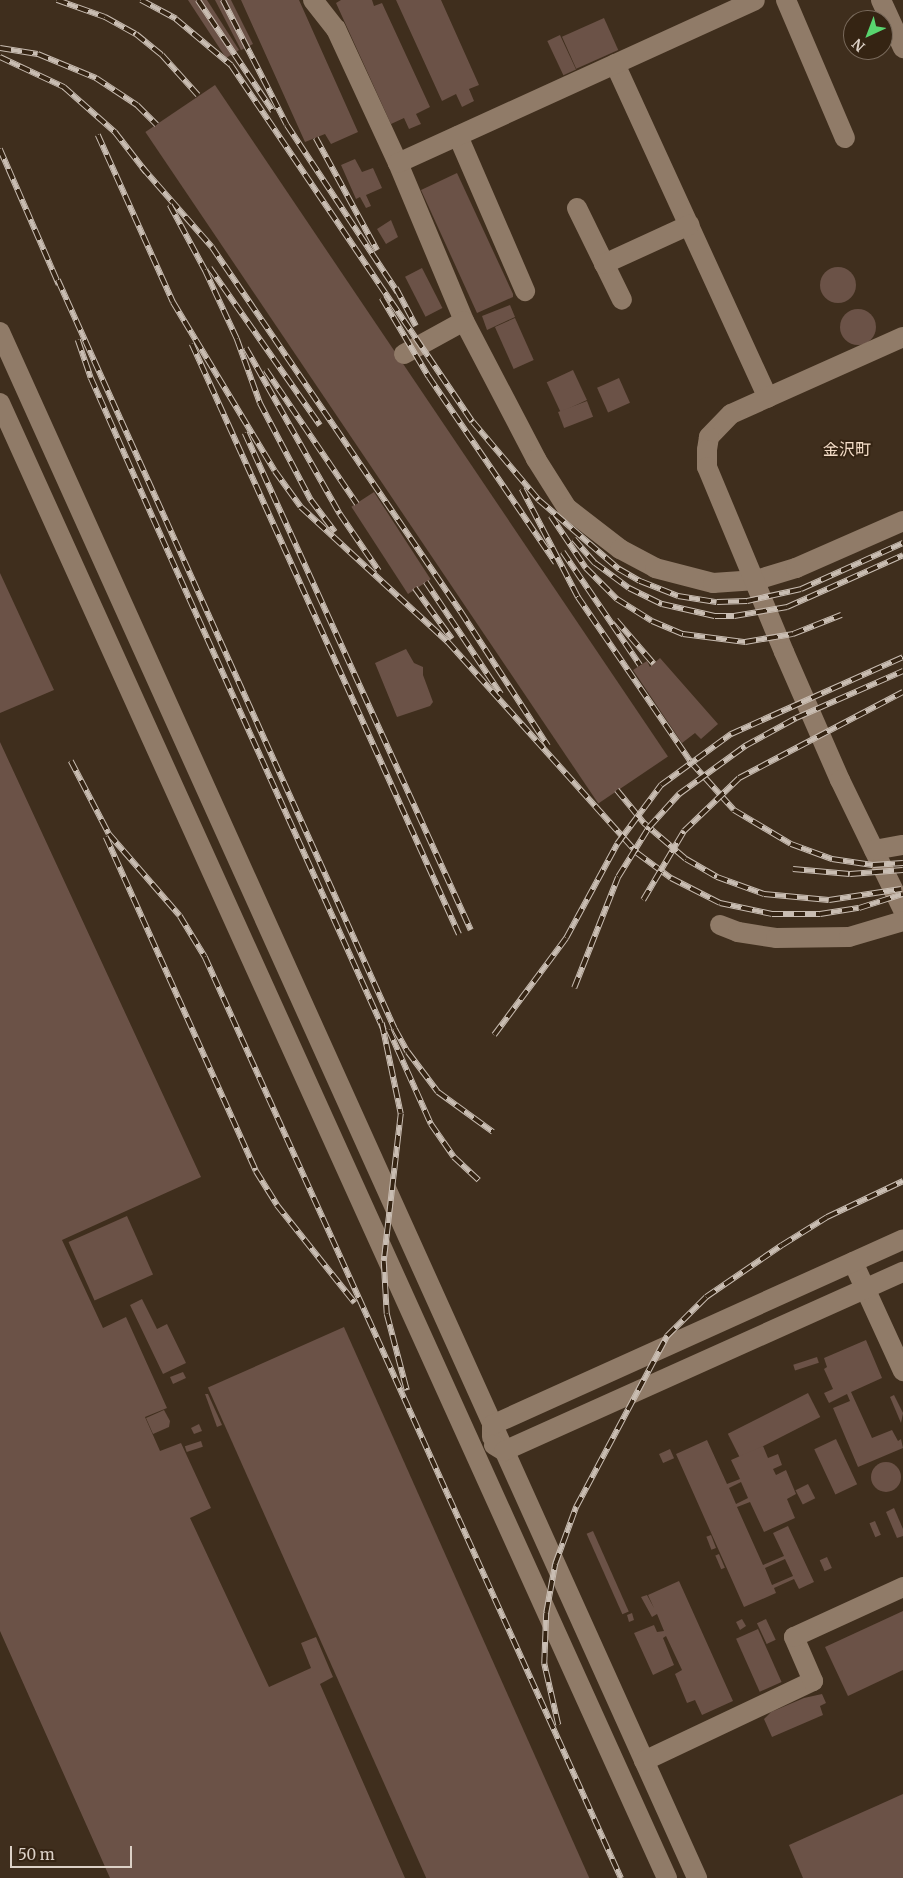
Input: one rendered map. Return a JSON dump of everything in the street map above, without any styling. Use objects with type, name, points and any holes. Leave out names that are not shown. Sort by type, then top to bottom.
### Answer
[{"type":"lane","points":[[313,0],[336,29],[398,163],[464,321],[536,459],[567,508],[620,549],[655,568],[713,583],[756,580],[796,568],[903,521]]},
{"type":"lane","points":[[398,163],[755,0]]},
{"type":"lane","points":[[786,0],[845,138]]},
{"type":"lane","points":[[881,0],[903,48]]},
{"type":"lane","points":[[615,64],[768,398]]},
{"type":"lane","points":[[458,136],[525,291]]},
{"type":"lane","points":[[576,208],[622,300]]},
{"type":"lane","points":[[604,264],[689,225]]},
{"type":"lane","points":[[404,354],[464,321]]},
{"type":"lane","points":[[0,332],[496,1440],[697,1878]]},
{"type":"lane","points":[[903,337],[732,414],[719,424],[709,438],[707,450],[708,467],[802,693],[903,910]]},
{"type":"lane","points":[[0,403],[667,1878]]},
{"type":"lane","points":[[874,850],[903,845]]},
{"type":"lane","points":[[720,925],[738,932],[776,938],[849,937],[903,921]]},
{"type":"lane","points":[[496,1440],[853,1262],[903,1239]]},
{"type":"lane","points":[[853,1262],[903,1371]]},
{"type":"lane","points":[[496,1440],[903,1272]]},
{"type":"lane","points":[[445,1386],[463,1413],[496,1440]]},
{"type":"lane","points":[[496,1440],[494,1477],[508,1527]]},
{"type":"lane","points":[[644,1761],[813,1681],[794,1637],[903,1587]]},
{"type":"building","points":[[188,0],[207,0],[239,50],[226,58]]},
{"type":"building","points":[[215,0],[231,0],[253,44],[241,50]]},
{"type":"building","points":[[241,0],[299,0],[358,132],[331,144],[325,134],[305,142]]},
{"type":"building","points":[[341,0],[372,0],[374,6],[382,3],[430,107],[416,114],[421,124],[409,129],[404,118],[391,124],[336,3]]},
{"type":"building","points":[[396,0],[441,0],[479,85],[469,89],[474,101],[462,107],[456,94],[442,101]]},
{"type":"building","points":[[604,18],[618,50],[576,69],[562,37]]},
{"type":"building","points":[[560,35],[576,69],[563,75],[547,41]]},
{"type":"building","points":[[215,85],[668,757],[598,803],[145,132]]},
{"type":"building","points":[[355,159],[362,172],[373,168],[382,188],[366,195],[371,206],[366,208],[360,197],[356,199],[341,165]]},
{"type":"building","points":[[457,173],[513,294],[513,297],[477,313],[421,190]]},
{"type":"building","points":[[391,220],[398,237],[386,244],[377,229]]},
{"type":"building","points":[[838,267],[845,268],[851,272],[855,278],[855,292],[851,298],[845,302],[838,303],[831,302],[825,298],[821,292],[820,285],[821,278],[825,272],[831,268]]},
{"type":"building","points":[[422,268],[442,308],[426,317],[405,277]]},
{"type":"building","points":[[510,305],[515,317],[487,330],[482,316]]},
{"type":"building","points":[[858,309],[865,310],[871,314],[875,320],[875,334],[871,340],[865,344],[858,345],[851,344],[845,340],[841,334],[840,327],[841,320],[845,314],[851,310]]},
{"type":"building","points":[[515,318],[534,360],[514,369],[495,327]]},
{"type":"building","points":[[573,370],[587,400],[561,412],[547,382]]},
{"type":"building","points":[[619,378],[630,403],[608,412],[597,388]]},
{"type":"building","points":[[587,401],[593,417],[564,428],[558,412]]},
{"type":"building","points":[[374,492],[431,579],[408,594],[351,507]]},
{"type":"building","points":[[0,573],[54,690],[0,713]]},
{"type":"building","points":[[406,649],[414,663],[423,667],[423,675],[433,702],[430,706],[397,717],[375,663]]},
{"type":"building","points":[[660,658],[718,724],[701,739],[695,733],[682,743],[633,670],[647,661],[650,667]]},
{"type":"building","points":[[0,742],[201,1177],[62,1240],[103,1328],[126,1317],[167,1408],[145,1417],[160,1451],[181,1443],[211,1508],[190,1518],[269,1687],[311,1668],[301,1643],[316,1637],[333,1677],[320,1684],[405,1878],[110,1878],[0,1631]]},
{"type":"building","points":[[127,1216],[153,1274],[95,1300],[69,1242]]},
{"type":"building","points":[[142,1299],[157,1329],[167,1324],[186,1363],[163,1374],[130,1305]]},
{"type":"building","points":[[344,1327],[589,1878],[426,1878],[208,1388]]},
{"type":"building","points":[[866,1340],[882,1378],[851,1392],[872,1438],[892,1430],[898,1441],[901,1439],[903,1448],[858,1467],[833,1408],[850,1401],[847,1394],[829,1403],[824,1393],[833,1389],[824,1369],[827,1367],[824,1358]]},
{"type":"building","points":[[817,1357],[819,1363],[795,1370],[793,1365]]},
{"type":"building","points":[[183,1372],[186,1378],[173,1384],[170,1377]]},
{"type":"building","points":[[808,1393],[820,1417],[740,1458],[728,1434]]},
{"type":"building","points":[[205,1394],[208,1394],[222,1425],[217,1427]]},
{"type":"building","points":[[894,1395],[903,1413],[901,1423],[890,1397]]},
{"type":"building","points":[[164,1410],[170,1421],[169,1427],[153,1434],[146,1418]]},
{"type":"building","points":[[199,1424],[202,1431],[194,1434],[191,1428]]},
{"type":"building","points":[[836,1439],[857,1484],[835,1494],[814,1449]]},
{"type":"building","points":[[707,1440],[727,1484],[740,1479],[731,1460],[763,1446],[768,1458],[778,1454],[782,1465],[773,1469],[776,1475],[786,1470],[796,1494],[787,1499],[795,1518],[764,1532],[750,1502],[737,1507],[763,1565],[784,1556],[773,1533],[788,1526],[814,1582],[799,1589],[794,1579],[774,1588],[776,1593],[744,1607],[676,1454]],"holes":[[[741,1482],[748,1498],[736,1504],[729,1488]],[[785,1559],[793,1576],[772,1585],[765,1568]]]},
{"type":"building","points":[[201,1441],[203,1447],[187,1452],[185,1446]]},
{"type":"building","points":[[670,1449],[674,1458],[663,1463],[659,1454]]},
{"type":"building","points":[[886,1462],[896,1467],[901,1477],[896,1487],[886,1492],[876,1487],[871,1477],[876,1467]]},
{"type":"building","points":[[808,1484],[815,1498],[803,1505],[796,1490]]},
{"type":"building","points":[[894,1508],[903,1529],[903,1536],[897,1538],[886,1512]]},
{"type":"building","points":[[875,1521],[881,1535],[875,1537],[869,1523]]},
{"type":"building","points":[[593,1531],[629,1611],[622,1614],[587,1534]]},
{"type":"building","points":[[711,1535],[716,1548],[711,1550],[706,1537]]},
{"type":"building","points":[[719,1554],[725,1568],[721,1569],[715,1556]]},
{"type":"building","points":[[827,1557],[832,1568],[825,1571],[820,1560]]},
{"type":"building","points":[[679,1581],[733,1701],[702,1715],[695,1700],[687,1703],[675,1674],[682,1670],[666,1636],[663,1638],[674,1665],[653,1675],[634,1633],[654,1625],[657,1632],[664,1631],[657,1614],[652,1617],[641,1597],[647,1595],[654,1608],[648,1595]]},
{"type":"building","points":[[903,1611],[903,1670],[848,1696],[825,1647]]},
{"type":"building","points":[[632,1613],[634,1620],[629,1622],[627,1615]]},
{"type":"building","points":[[742,1619],[746,1626],[740,1630],[736,1622]]},
{"type":"building","points":[[766,1619],[776,1640],[767,1644],[757,1623]]},
{"type":"building","points":[[758,1629],[782,1682],[760,1692],[736,1639]]},
{"type":"building","points":[[822,1694],[826,1703],[820,1706],[823,1715],[772,1737],[764,1719],[771,1712],[804,1698]]},
{"type":"building","points":[[903,1794],[903,1878],[803,1878],[789,1845]]},
{"type":"railway","points":[[57,0],[105,17],[136,34],[162,55],[198,95]]},
{"type":"railway","points":[[141,0],[176,19],[231,65],[473,422],[539,500],[619,569],[640,581],[678,596],[717,602],[747,601],[801,589],[903,543]]},
{"type":"railway","points":[[198,0],[273,111]]},
{"type":"railway","points":[[223,0],[287,125],[398,293]]},
{"type":"railway","points":[[0,48],[38,54],[96,78],[137,105],[157,125]]},
{"type":"railway","points":[[0,57],[64,87],[115,132],[146,172]]},
{"type":"railway","points":[[98,135],[173,302],[275,471],[301,507],[448,642],[637,853],[671,878],[720,903],[772,914],[820,914],[859,908],[903,894]]},
{"type":"railway","points":[[316,138],[377,250]]},
{"type":"railway","points":[[0,149],[59,285]]},
{"type":"railway","points":[[142,167],[212,247],[461,612],[548,746]]},
{"type":"railway","points":[[170,205],[205,270],[237,339],[260,403],[311,500],[335,532]]},
{"type":"railway","points":[[210,268],[320,425]]},
{"type":"railway","points":[[58,280],[395,1029],[408,1052],[438,1092],[493,1132]]},
{"type":"railway","points":[[396,288],[416,326]]},
{"type":"railway","points":[[382,298],[429,377],[556,563]]},
{"type":"railway","points":[[78,340],[91,378],[153,518],[384,1030]]},
{"type":"railway","points":[[192,344],[459,934]]},
{"type":"railway","points":[[246,348],[340,514],[379,571]]},
{"type":"railway","points":[[266,370],[357,504]]},
{"type":"railway","points":[[245,433],[471,930]]},
{"type":"railway","points":[[522,489],[578,597],[691,762],[734,810],[791,844],[832,859],[873,865],[903,863]]},
{"type":"railway","points":[[551,516],[586,568],[617,599],[652,621],[683,634],[745,642],[793,634],[841,615]]},
{"type":"railway","points":[[574,539],[595,563],[629,588],[662,604],[715,616],[734,616],[787,607],[903,555]]},
{"type":"railway","points":[[563,552],[640,665]]},
{"type":"railway","points":[[426,582],[501,694]]},
{"type":"railway","points":[[415,588],[452,639]]},
{"type":"railway","points":[[616,620],[654,664]]},
{"type":"railway","points":[[494,1035],[566,938],[617,844],[661,785],[731,734],[903,657]]},
{"type":"railway","points":[[574,988],[618,877],[649,827],[679,794],[745,746],[796,718],[903,671]]},
{"type":"railway","points":[[643,900],[684,831],[739,778],[903,692]]},
{"type":"railway","points":[[71,761],[109,834],[180,916],[205,957],[621,1878]]},
{"type":"railway","points":[[617,790],[644,823],[686,859],[717,877],[764,894],[829,900],[901,889]]},
{"type":"railway","points":[[106,837],[256,1171],[277,1205],[355,1303]]},
{"type":"railway","points":[[793,869],[850,874],[903,870]]},
{"type":"railway","points":[[382,1023],[401,1114],[384,1261],[387,1314],[407,1390]]},
{"type":"railway","points":[[389,1030],[431,1124],[454,1157],[479,1180]]},
{"type":"railway","points":[[558,1725],[544,1664],[546,1613],[555,1564],[576,1507],[667,1336],[706,1297],[782,1245],[827,1217],[903,1181]]},
{"type":"district","name":"金沢町","points":[[847,449]]}]
